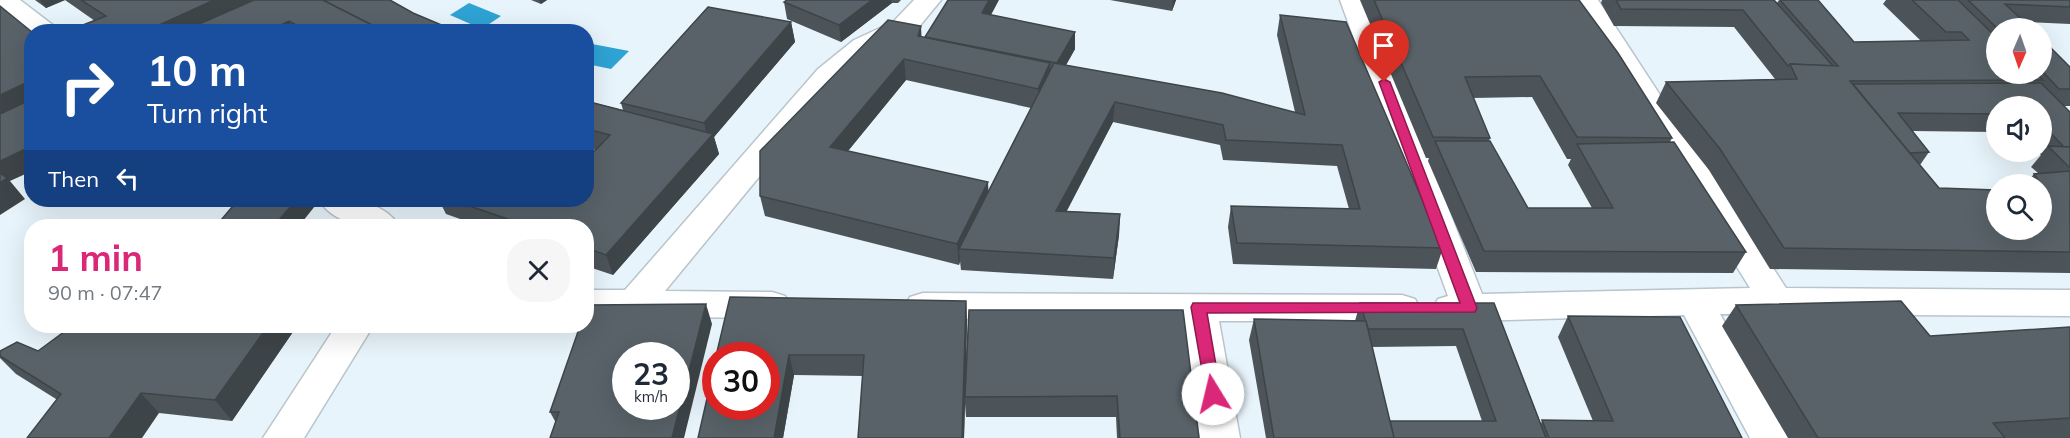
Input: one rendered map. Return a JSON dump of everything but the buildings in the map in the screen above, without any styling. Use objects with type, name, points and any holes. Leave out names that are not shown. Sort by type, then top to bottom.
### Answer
[{"type":"street","points":[[2,0],[37,24]]},
{"type":"street","points":[[633,304],[828,75],[864,46],[903,28],[928,0]]},
{"type":"street","points":[[1353,0],[1470,308]]},
{"type":"street","points":[[1585,0],[1776,301]]},
{"type":"street","points":[[347,207],[369,219]]},
{"type":"street","points":[[1694,300],[1770,438]]},
{"type":"street","points":[[892,306],[1470,308],[1694,300],[2067,306]]},
{"type":"street","points":[[594,303],[810,305]]},
{"type":"street","points":[[1199,307],[1220,438]]},
{"type":"street","points":[[283,438],[350,333]]},
{"type":"water","points":[[469,3],[501,16],[489,24],[471,24],[450,15]]},
{"type":"water","points":[[594,44],[629,51],[611,69],[594,65]]},
{"type":"route","points":[[1213,394],[1199,307],[1470,308],[1384,82]]}]
